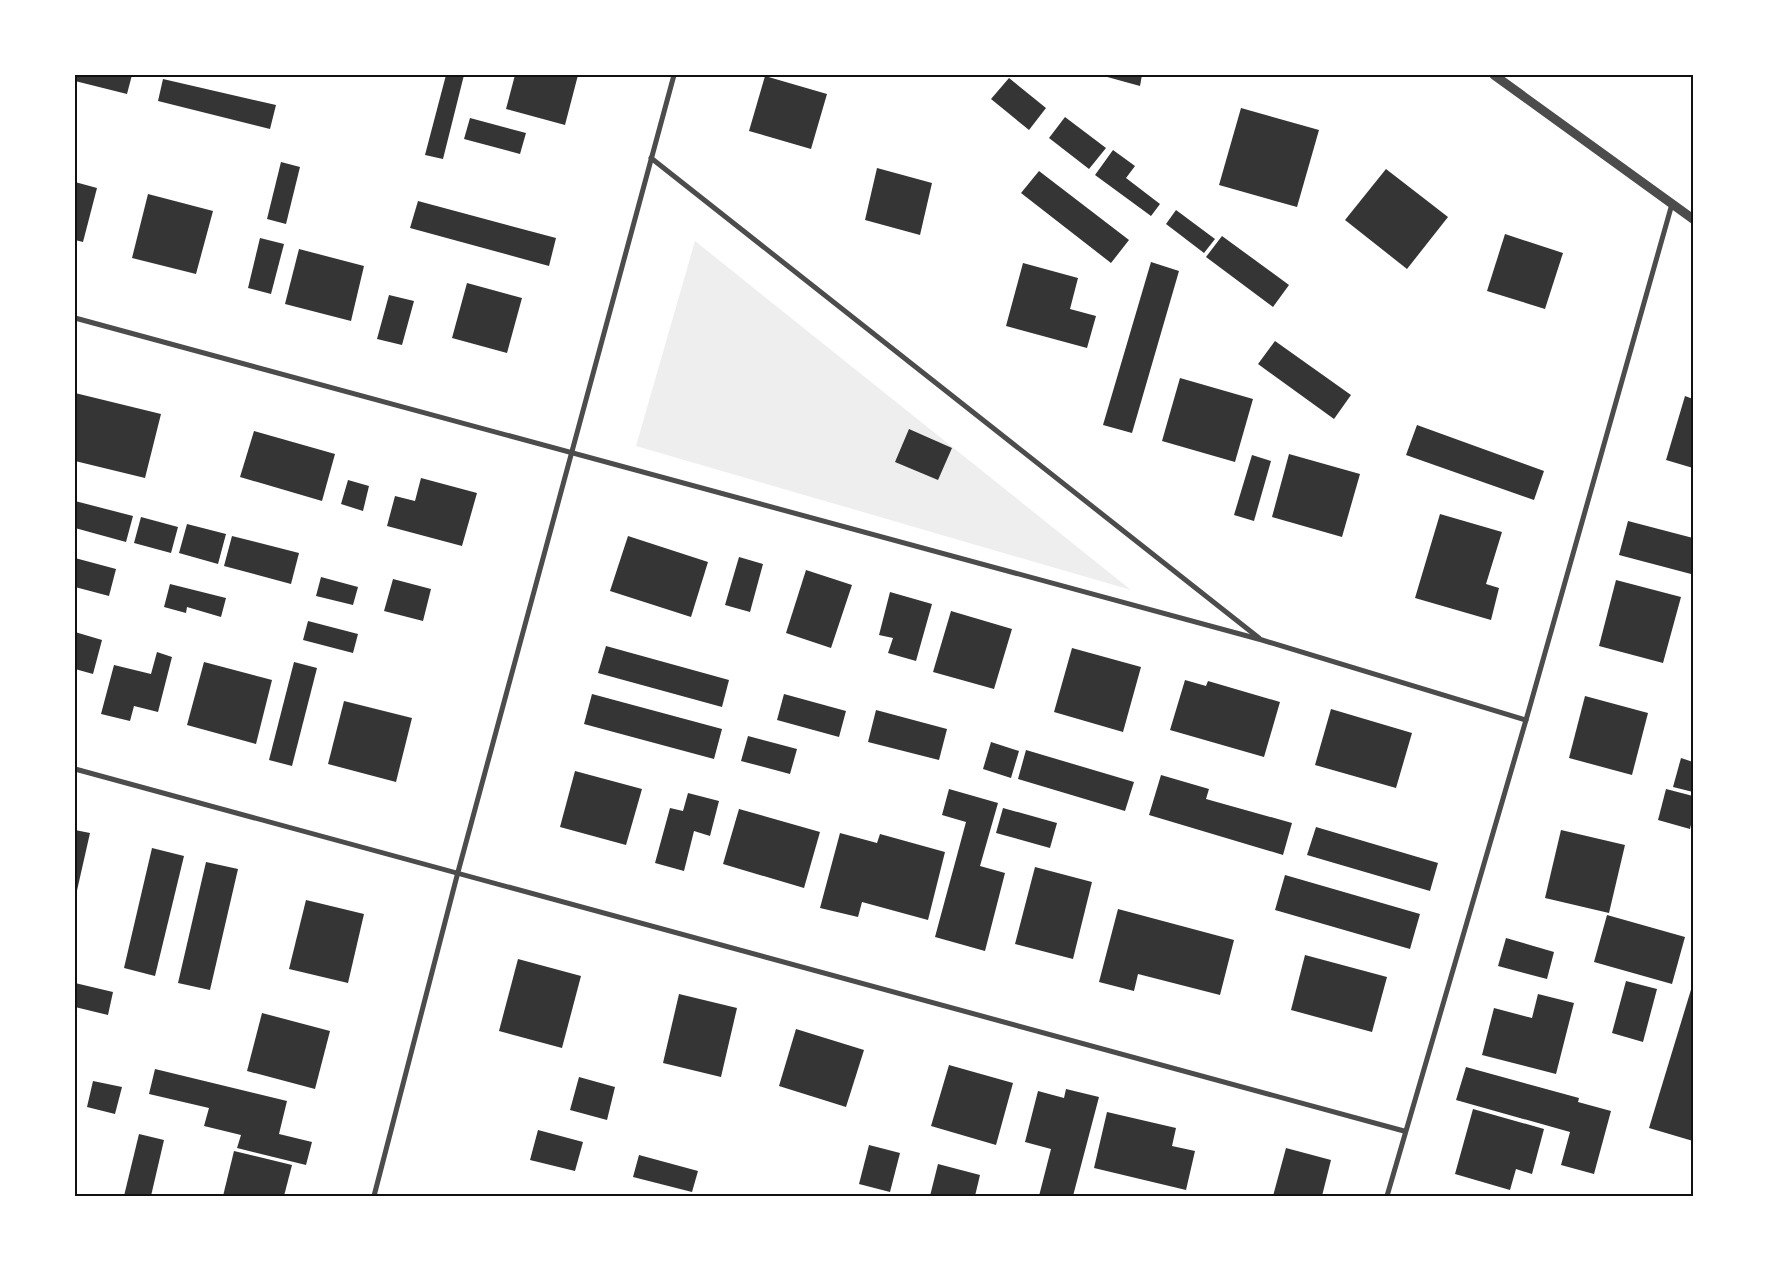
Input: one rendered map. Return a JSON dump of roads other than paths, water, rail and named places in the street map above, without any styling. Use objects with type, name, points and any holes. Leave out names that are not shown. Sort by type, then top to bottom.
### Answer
[{"type":"street","points":[[374,1196],[458,872],[674,75]]},
{"type":"street","points":[[1494,75],[1693,218]]},
{"type":"street","points":[[651,158],[1262,640]]},
{"type":"street","points":[[1387,1196],[1404,1131],[1526,720],[1672,204]]},
{"type":"street","points":[[75,318],[1262,640],[1526,720]]},
{"type":"street","points":[[75,769],[1404,1131]]}]
